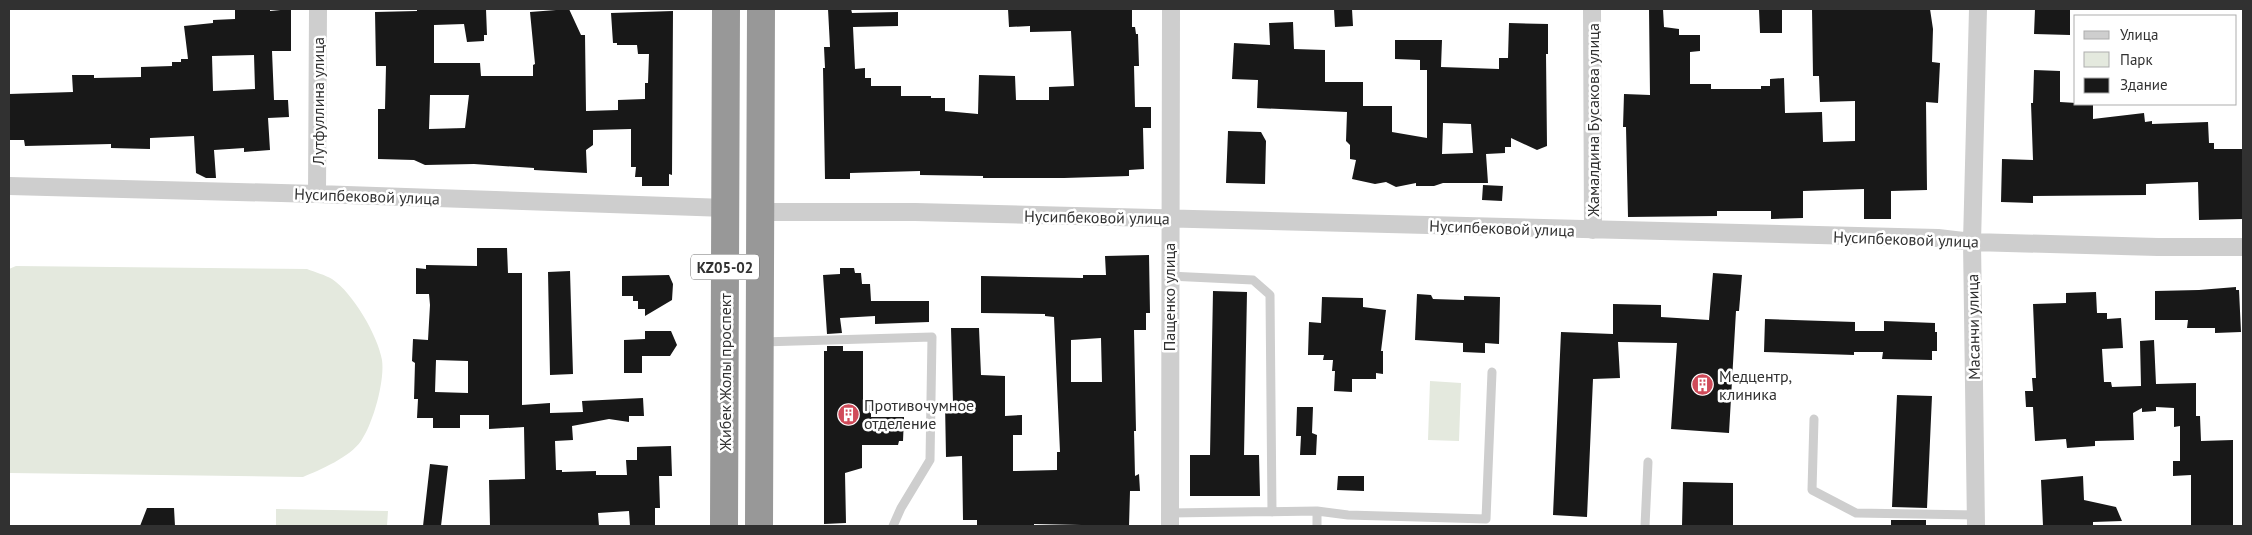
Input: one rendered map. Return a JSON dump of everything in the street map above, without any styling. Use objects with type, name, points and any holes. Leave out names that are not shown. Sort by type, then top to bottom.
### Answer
[{"type":"highway","name":"Жибек Жолы проспект","points":[[724,526],[726,9]]},
{"type":"highway","name":"KZ05-02","points":[[759,526],[761,9]]},
{"type":"street","name":"Лутфуллина улица","points":[[318,9],[318,194]]},
{"type":"street","name":"Пащенко улица","points":[[1170,520],[1169,218],[1171,9]]},
{"type":"street","name":"Жамалдина Бусакова улица","points":[[1592,9],[1593,230]]},
{"type":"street","name":"Масанчи улица","points":[[1976,521],[1972,242],[1978,9]]},
{"type":"street","name":"Нусипбековой улица","points":[[9,186],[726,208]]},
{"type":"street","name":"Нусипбековой улица","points":[[760,212],[915,212],[1938,238],[1972,242],[2158,247],[2243,247]]},
{"type":"lane","points":[[1169,276],[1253,280],[1270,295],[1272,512]]},
{"type":"lane","points":[[760,342],[932,337],[930,460],[892,526]]},
{"type":"lane","points":[[1170,520],[1272,512],[1317,511],[1348,515],[1486,519],[1492,372]]},
{"type":"lane","points":[[1814,419],[1812,490],[1856,513],[1976,521]]},
{"type":"lane","points":[[1645,526],[1648,462]]},
{"type":"lane","points":[[1317,511],[1317,526]]},
{"type":"green space","points":[[16,266],[307,269],[332,279],[356,304],[380,350],[382,379],[370,424],[361,441],[350,452],[326,467],[303,477],[10,473],[9,269]]},
{"type":"green space","points":[[1430,381],[1461,383],[1459,441],[1428,440]]},
{"type":"green space","points":[[276,509],[388,511],[387,526],[276,526]]},
{"type":"building","points":[[235,9],[270,9],[270,11],[291,9],[291,51],[272,51],[274,100],[288,100],[289,117],[268,118],[270,150],[244,152],[244,148],[214,150],[216,178],[206,178],[196,173],[194,136],[150,138],[150,149],[111,148],[111,144],[25,146],[24,140],[9,140],[9,94],[73,92],[72,75],[94,75],[94,78],[141,77],[141,67],[172,66],[172,62],[181,62],[181,59],[188,59],[184,26],[213,23],[213,20],[235,19]],"holes":[[[254,55],[255,89],[213,91],[212,56]]]},
{"type":"building","points":[[417,9],[486,9],[487,35],[484,35],[484,41],[467,42],[464,24],[434,25],[434,63],[480,63],[481,76],[533,76],[533,65],[535,64],[530,12],[569,9],[581,35],[585,35],[586,111],[618,110],[618,100],[645,99],[645,83],[648,83],[649,54],[638,54],[637,45],[617,45],[617,43],[613,43],[611,13],[673,11],[672,175],[669,174],[669,186],[642,186],[642,177],[635,177],[636,167],[631,167],[631,129],[593,130],[593,145],[586,150],[587,173],[474,164],[425,165],[414,160],[378,159],[378,109],[385,109],[386,66],[376,66],[375,12],[417,11]],"holes":[[[430,95],[469,95],[465,128],[429,129]]]},
{"type":"building","points":[[828,9],[851,9],[852,13],[898,12],[898,26],[853,27],[855,69],[865,68],[865,78],[871,78],[871,86],[901,86],[901,96],[945,98],[945,111],[978,114],[979,75],[1015,76],[1016,100],[1049,100],[1049,87],[1074,86],[1071,31],[1030,32],[1030,26],[1009,27],[1008,9],[1132,9],[1132,27],[1135,27],[1136,34],[1138,34],[1139,66],[1134,66],[1135,107],[1151,107],[1151,128],[1143,128],[1144,169],[1129,170],[1129,176],[983,178],[983,176],[920,175],[920,171],[850,173],[850,179],[825,179],[823,68],[825,68],[824,47],[830,47]]},
{"type":"building","points":[[1334,9],[1352,9],[1353,26],[1335,27]]},
{"type":"building","points":[[1649,9],[1663,9],[1664,27],[1679,29],[1679,35],[1700,35],[1700,51],[1690,52],[1690,84],[1711,84],[1711,89],[1761,89],[1761,86],[1770,86],[1770,79],[1784,78],[1785,113],[1822,112],[1823,142],[1855,141],[1855,101],[1820,102],[1819,76],[1813,76],[1812,9],[1930,9],[1933,29],[1932,62],[1940,63],[1938,103],[1926,102],[1927,190],[1891,191],[1891,219],[1864,219],[1864,189],[1803,191],[1803,218],[1771,219],[1771,211],[1717,211],[1717,216],[1628,217],[1626,127],[1623,127],[1624,94],[1650,95]]},
{"type":"building","points":[[1782,9],[1782,33],[1760,33],[1759,10]]},
{"type":"building","points":[[2035,9],[2070,9],[2070,35],[2034,34]]},
{"type":"building","points":[[1293,22],[1294,49],[1325,50],[1325,82],[1363,82],[1363,106],[1392,106],[1392,132],[1427,138],[1427,70],[1420,70],[1420,60],[1395,59],[1395,40],[1442,40],[1441,67],[1499,69],[1499,58],[1508,58],[1509,23],[1548,24],[1548,54],[1546,54],[1547,146],[1537,150],[1511,138],[1511,147],[1505,147],[1505,153],[1486,154],[1488,183],[1443,183],[1434,186],[1416,186],[1416,183],[1396,187],[1386,182],[1375,184],[1352,179],[1356,160],[1350,159],[1350,145],[1346,141],[1347,112],[1257,108],[1258,80],[1232,79],[1234,43],[1270,45],[1269,23]],"holes":[[[1443,123],[1471,124],[1473,153],[1442,154]]]},
{"type":"building","points":[[2034,70],[2060,71],[2060,102],[2074,103],[2074,105],[2093,105],[2093,119],[2144,113],[2145,122],[2152,121],[2152,124],[2208,122],[2209,143],[2214,143],[2214,149],[2243,149],[2243,219],[2199,220],[2198,182],[2146,184],[2146,195],[2033,196],[2033,203],[2001,202],[2002,159],[2033,160],[2031,103],[2033,103]]},
{"type":"building","points":[[1228,131],[1261,132],[1266,141],[1265,184],[1226,183]]},
{"type":"building","points":[[1483,185],[1503,186],[1502,201],[1482,200]]},
{"type":"building","points":[[477,248],[507,248],[508,273],[522,273],[522,405],[550,403],[550,413],[583,412],[582,401],[643,398],[644,416],[629,416],[629,422],[609,419],[572,426],[573,440],[555,441],[556,470],[562,470],[562,472],[596,471],[596,475],[627,475],[626,460],[637,460],[637,447],[671,446],[672,476],[659,476],[660,508],[655,508],[655,526],[630,526],[629,511],[598,513],[599,526],[490,526],[489,480],[525,479],[524,427],[489,429],[489,415],[460,415],[460,428],[433,428],[433,418],[417,418],[418,399],[414,399],[415,363],[412,361],[413,339],[428,340],[430,305],[429,294],[416,294],[416,268],[426,269],[426,265],[477,266]],"holes":[[[436,360],[468,361],[468,393],[435,392]]]},
{"type":"building","points":[[1149,255],[1150,313],[1146,313],[1146,330],[1134,330],[1135,476],[1139,474],[1140,491],[1130,491],[1129,526],[1034,524],[1034,526],[977,526],[977,520],[963,520],[962,456],[946,457],[945,403],[953,403],[951,328],[979,328],[981,375],[1005,376],[1005,416],[1022,415],[1022,435],[1013,435],[1013,471],[1057,470],[1057,452],[1060,452],[1054,317],[1045,316],[1045,314],[981,313],[981,276],[1083,278],[1083,275],[1106,275],[1105,256]],"holes":[[[1101,338],[1102,382],[1071,382],[1071,340]]]},
{"type":"building","points":[[840,268],[854,268],[855,273],[861,273],[862,284],[870,284],[871,301],[929,301],[929,322],[875,324],[875,316],[840,318],[842,333],[827,334],[823,275],[840,274]]},
{"type":"building","points":[[570,271],[573,374],[550,375],[548,272]]},
{"type":"building","points":[[1713,273],[1742,275],[1739,311],[1736,311],[1729,433],[1671,429],[1677,343],[1618,342],[1620,378],[1593,379],[1587,517],[1553,515],[1561,332],[1613,334],[1613,304],[1661,305],[1661,317],[1709,320]]},
{"type":"building","points":[[669,275],[673,284],[672,300],[645,316],[645,309],[638,309],[638,301],[633,301],[633,296],[622,296],[622,276]]},
{"type":"building","points":[[2236,287],[2236,290],[2239,290],[2241,332],[2215,333],[2215,328],[2187,328],[2188,320],[2155,320],[2155,291]]},
{"type":"building","points":[[1213,291],[1247,292],[1244,455],[1259,455],[1260,496],[1190,496],[1190,455],[1210,455]]},
{"type":"building","points":[[2096,292],[2097,313],[2107,313],[2107,319],[2121,318],[2123,348],[2102,349],[2104,382],[2111,382],[2112,387],[2141,386],[2140,341],[2154,340],[2156,384],[2196,383],[2196,416],[2200,416],[2201,441],[2233,440],[2233,526],[2191,526],[2191,475],[2173,476],[2173,461],[2180,461],[2180,426],[2174,427],[2174,408],[2156,407],[2156,411],[2142,412],[2142,408],[2133,413],[2134,440],[2095,441],[2095,446],[2067,448],[2066,439],[2035,441],[2033,407],[2026,407],[2025,391],[2033,391],[2032,378],[2036,378],[2033,304],[2066,303],[2066,293]]},
{"type":"building","points":[[1417,294],[1431,295],[1433,299],[1464,300],[1464,296],[1500,297],[1499,344],[1485,343],[1485,353],[1463,352],[1463,343],[1415,340]]},
{"type":"building","points":[[1322,297],[1363,298],[1363,307],[1386,310],[1381,351],[1383,351],[1383,374],[1376,373],[1376,379],[1352,379],[1352,392],[1334,391],[1335,371],[1332,371],[1333,360],[1323,360],[1324,355],[1308,355],[1309,322],[1321,323]]},
{"type":"building","points":[[1765,319],[1855,322],[1855,331],[1884,331],[1884,321],[1935,323],[1937,351],[1932,351],[1932,360],[1882,359],[1883,352],[1854,352],[1854,355],[1764,352]]},
{"type":"building","points":[[645,331],[671,331],[677,345],[670,356],[642,356],[642,373],[624,373],[624,340],[645,339]]},
{"type":"building","name":"Противочумное отделение","points":[[827,346],[843,346],[843,351],[863,351],[863,405],[871,405],[871,417],[904,417],[903,441],[899,441],[898,445],[862,445],[862,468],[845,473],[846,523],[824,524],[824,351],[827,351]]},
{"type":"building","points":[[1897,395],[1932,396],[1927,508],[1892,507]]},
{"type":"building","points":[[1297,407],[1313,407],[1312,433],[1317,435],[1316,455],[1300,455],[1301,436],[1296,436]]},
{"type":"building","points":[[430,464],[448,466],[441,526],[423,526]]},
{"type":"building","points":[[1338,476],[1364,476],[1364,491],[1337,490]]},
{"type":"building","points":[[2083,476],[2084,500],[2116,507],[2122,521],[2093,522],[2093,526],[2043,526],[2041,480]]},
{"type":"building","points":[[1683,482],[1733,483],[1733,526],[1682,526]]},
{"type":"building","points":[[147,508],[174,508],[175,526],[140,526]]},
{"type":"building","points":[[1891,520],[1926,520],[1926,526],[1891,526]]},
{"type":"place","name":"Медцентр, клиника","points":[[1703,385]]},
{"type":"place","name":"Противочумное отделение","points":[[848,414]]}]
